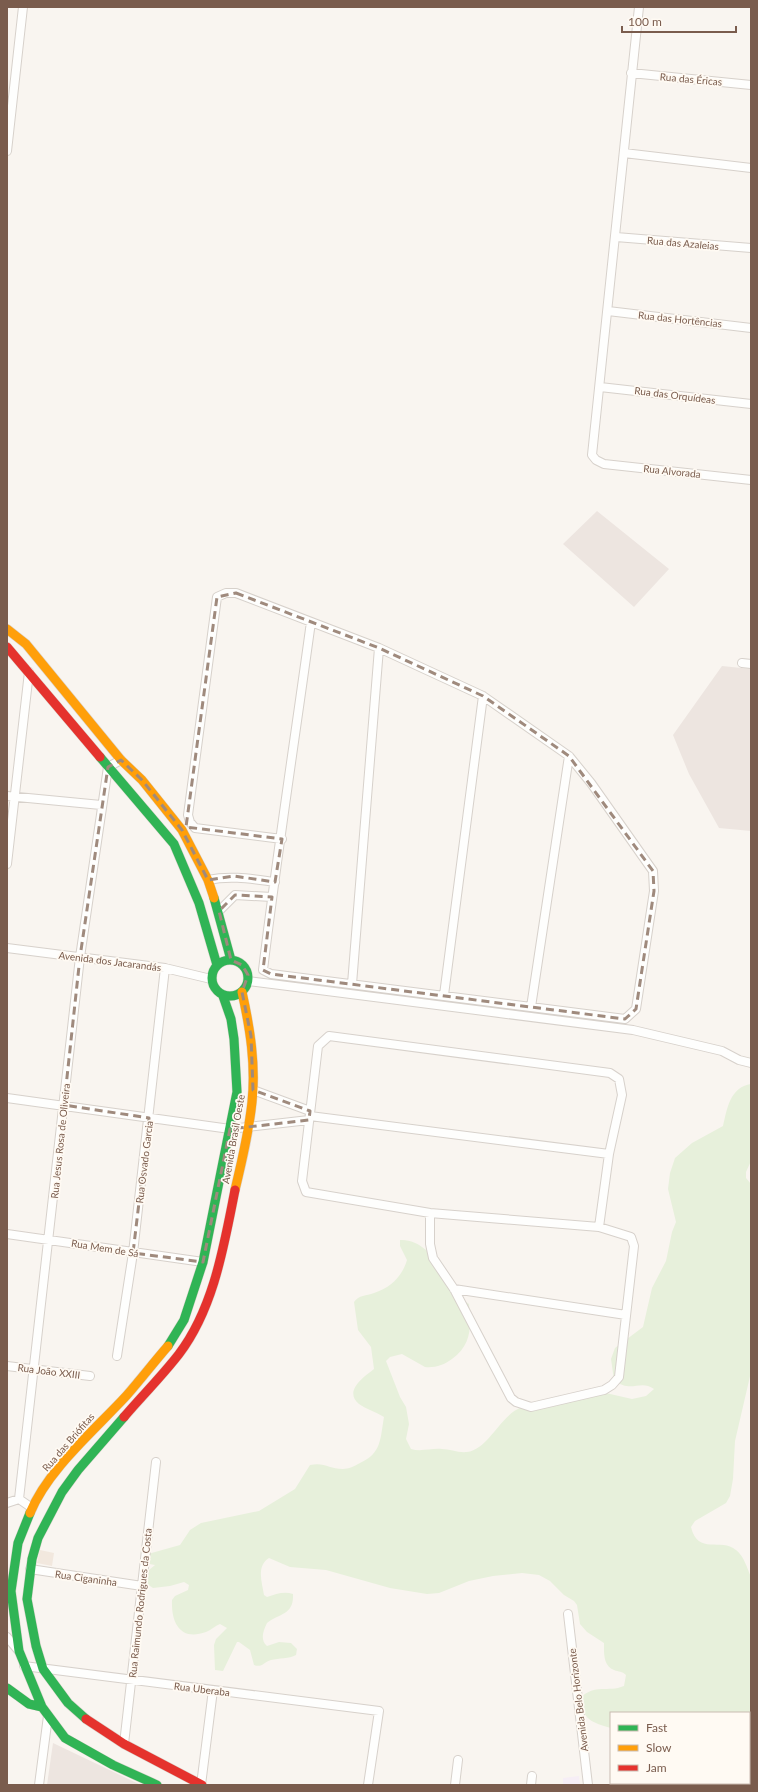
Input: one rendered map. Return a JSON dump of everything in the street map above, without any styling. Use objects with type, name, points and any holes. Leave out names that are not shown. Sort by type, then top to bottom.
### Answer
[{"type":"street","points":[[7,151],[23,7]]},
{"type":"street","points":[[600,387],[631,73],[639,7]]},
{"type":"street","name":"Rua das Éricas","points":[[631,73],[751,85]]},
{"type":"street","points":[[624,154],[751,168]]},
{"type":"street","name":"Rua das Azaleias","points":[[616,237],[751,248]]},
{"type":"street","name":"Rua das Hortências","points":[[608,311],[751,328]]},
{"type":"street","name":"Rua das Orquídeas","points":[[600,387],[751,404]]},
{"type":"street","name":"Rua Alvorada","points":[[600,387],[592,445],[594,458],[604,464],[751,480]]},
{"type":"street","points":[[282,839],[195,828],[190,822],[188,815],[217,597],[226,593],[236,593],[379,648],[483,696],[569,756],[591,783],[652,871],[654,891],[636,1010],[625,1019],[271,974],[263,970],[272,897],[282,839],[311,622]]},
{"type":"street","points":[[7,629],[26,644],[121,760],[142,780],[182,830],[206,877],[219,911],[232,960]]},
{"type":"street","points":[[7,646],[30,671],[108,768],[174,844],[192,879],[217,965]]},
{"type":"street","points":[[352,984],[379,648]]},
{"type":"street","points":[[742,663],[751,664]]},
{"type":"street","points":[[7,864],[11,797],[30,671]]},
{"type":"street","points":[[444,996],[483,696]]},
{"type":"street","points":[[531,1007],[569,756]]},
{"type":"street","points":[[108,768],[121,760]]},
{"type":"street","name":"Rua Jesus Rosa de Oliveira","points":[[19,1499],[32,1369],[50,1239],[80,957],[101,805],[108,768]]},
{"type":"street","points":[[11,797],[101,805]]},
{"type":"street","points":[[192,879],[234,876],[275,882]]},
{"type":"street","points":[[219,911],[235,895],[272,897]]},
{"type":"street","name":"Avenida dos Jacarandás","points":[[7,948],[165,968],[211,979]]},
{"type":"street","points":[[232,960],[242,964],[246,969],[248,981],[242,992],[234,997],[223,996],[215,989],[211,979],[217,965],[221,962],[232,960]]},
{"type":"street","name":"Rua Osvado Garcia","points":[[117,1356],[133,1253],[165,968]]},
{"type":"street","points":[[248,981],[633,1030],[722,1050],[751,1064]]},
{"type":"street","name":"Avenida Brasil Oeste","points":[[63,1490],[134,1404],[179,1354],[193,1334],[207,1304],[219,1265],[248,1128],[253,1090],[251,1036],[242,992]]},
{"type":"street","name":"Avenida Brasil Oeste","points":[[127,1395],[179,1331],[203,1262],[236,1092],[236,1059],[231,1019],[223,996]]},
{"type":"street","points":[[430,1213],[430,1244],[433,1258],[454,1289],[511,1398],[516,1402],[531,1406],[604,1390],[612,1385],[619,1377],[634,1246],[631,1237],[599,1228],[430,1213],[306,1192],[302,1181],[318,1046],[329,1036],[610,1073],[619,1079],[622,1095],[609,1154],[599,1228]]},
{"type":"street","points":[[253,1090],[309,1116],[609,1154]]},
{"type":"street","points":[[7,1098],[230,1129],[248,1128],[309,1116]]},
{"type":"street","name":"Rua Mem de Sá","points":[[7,1234],[203,1262]]},
{"type":"street","points":[[454,1289],[626,1315]]},
{"type":"street","name":"Rua João XXIII","points":[[7,1366],[90,1376]]},
{"type":"street","name":"Rua das Briófitas","points":[[127,1395],[73,1450],[49,1480],[32,1508],[18,1543],[11,1591],[19,1651],[42,1707],[48,1716],[65,1738],[113,1765],[157,1785]]},
{"type":"street","name":"Rua Raimundo Rodrigues da Costa","points":[[124,1744],[156,1462]]},
{"type":"street","points":[[49,1480],[63,1490],[38,1538],[30,1569],[27,1599],[36,1646],[43,1669],[68,1703],[80,1715],[124,1744],[201,1785],[213,1690]]},
{"type":"street","points":[[7,1503],[19,1499],[32,1508]]},
{"type":"street","name":"Rua Ciganinha","points":[[30,1569],[142,1586]]},
{"type":"street","name":"Avenida Belo Horizonte","points":[[568,1614],[588,1785]]},
{"type":"street","points":[[7,1637],[19,1651]]},
{"type":"street","name":"Rua Uberaba","points":[[24,1666],[379,1711],[368,1785]]},
{"type":"street","points":[[7,1688],[29,1704],[42,1707]]},
{"type":"street","points":[[39,1785],[48,1716]]},
{"type":"street","points":[[455,1785],[458,1760]]},
{"type":"street","points":[[532,1776],[532,1785]]},
{"type":"highlighted area","points":[[236,593],[379,648],[483,696],[569,756],[653,871],[654,891],[636,1009],[625,1019],[271,974],[263,970],[272,897],[235,895],[219,911],[231,960],[242,965],[248,975],[242,992],[251,1036],[253,1090],[310,1111],[309,1120],[230,1129],[203,1262],[133,1253],[149,1118],[64,1105],[80,957],[108,767],[121,760],[142,780],[182,830],[208,880],[234,876],[275,882],[282,839],[186,827],[217,597]]},
{"type":"shaded area","points":[[597,511],[669,569],[634,607],[563,544]]},
{"type":"shaded area","points":[[722,666],[751,669],[751,831],[719,828],[689,774],[673,735]]},
{"type":"shaded area","points":[[40,1550],[54,1553],[52,1566],[37,1563]]},
{"type":"shaded area","points":[[53,1743],[141,1785],[47,1785]]},
{"type":"shaded area","points":[[579,1776],[580,1785],[563,1785],[563,1778]]},
{"type":"green space","points":[[751,1084],[751,1161],[746,1172],[746,1178],[751,1184],[751,1372],[735,1441],[733,1479],[730,1496],[726,1503],[695,1521],[691,1527],[694,1536],[704,1544],[730,1546],[736,1550],[743,1559],[751,1577],[751,1775],[750,1712],[610,1712],[610,1728],[593,1722],[589,1719],[583,1711],[580,1698],[586,1693],[596,1689],[612,1689],[624,1686],[626,1675],[608,1666],[605,1659],[604,1643],[587,1632],[580,1624],[577,1605],[574,1601],[564,1595],[550,1581],[539,1575],[522,1573],[493,1576],[469,1581],[439,1593],[427,1594],[390,1588],[326,1570],[290,1567],[269,1558],[262,1565],[261,1570],[264,1595],[267,1597],[280,1593],[290,1593],[293,1594],[293,1601],[289,1610],[267,1623],[263,1632],[263,1641],[267,1646],[279,1642],[291,1643],[297,1649],[296,1655],[271,1660],[257,1666],[254,1665],[250,1650],[237,1642],[223,1671],[215,1670],[214,1645],[216,1639],[227,1628],[220,1624],[206,1632],[197,1634],[184,1632],[179,1628],[173,1616],[172,1600],[175,1596],[188,1590],[189,1585],[184,1582],[170,1586],[153,1588],[147,1584],[143,1575],[155,1565],[144,1563],[148,1554],[180,1545],[190,1530],[201,1523],[259,1511],[295,1489],[310,1465],[320,1464],[338,1469],[345,1469],[367,1459],[376,1450],[379,1444],[384,1417],[359,1404],[353,1394],[357,1384],[374,1369],[371,1347],[358,1330],[354,1302],[360,1297],[380,1291],[399,1277],[407,1260],[400,1246],[400,1240],[410,1241],[420,1246],[437,1261],[463,1300],[469,1304],[470,1312],[470,1328],[467,1341],[459,1353],[449,1361],[436,1366],[425,1367],[402,1354],[390,1357],[386,1361],[400,1397],[406,1407],[409,1424],[406,1439],[411,1449],[445,1449],[464,1452],[475,1450],[488,1439],[507,1417],[522,1407],[597,1391],[632,1399],[646,1396],[654,1389],[644,1385],[625,1386],[614,1380],[611,1359],[615,1348],[643,1327],[652,1288],[666,1261],[672,1232],[676,1222],[668,1189],[670,1173],[675,1158],[692,1143],[723,1126],[728,1106],[734,1094],[738,1089]]},
{"type":"traffic: fast","points":[[100,757],[174,844],[199,903],[217,965]]},
{"type":"traffic: fast","points":[[214,898],[231,960]]},
{"type":"traffic: fast","points":[[234,960],[243,965],[247,971],[248,978],[247,985],[243,991],[234,996],[226,996],[217,991],[213,985],[212,974],[217,965],[223,961],[234,960]]},
{"type":"traffic: fast","points":[[168,1346],[184,1320],[203,1262],[237,1092],[234,1039],[231,1019],[223,996]]},
{"type":"traffic: fast","points":[[86,1719],[68,1703],[43,1669],[36,1646],[27,1599],[32,1559],[38,1538],[62,1492],[78,1470],[124,1417]]},
{"type":"traffic: fast","points":[[30,1513],[18,1543],[11,1591],[19,1651],[42,1707],[65,1738],[113,1765],[157,1785]]},
{"type":"traffic: fast","points":[[7,1688],[29,1704],[42,1707]]},
{"type":"traffic: slow","points":[[7,629],[26,644],[121,760],[142,780],[182,830],[208,880],[214,898]]},
{"type":"traffic: slow","points":[[235,1190],[251,1113],[253,1088],[252,1047],[242,992]]},
{"type":"traffic: slow","points":[[30,1513],[48,1481],[60,1466],[127,1395],[168,1346]]},
{"type":"traffic: jam","points":[[7,647],[100,757]]},
{"type":"traffic: jam","points":[[124,1417],[179,1354],[201,1317],[222,1254],[235,1190]]},
{"type":"traffic: jam","points":[[86,1719],[124,1744],[202,1785]]}]
